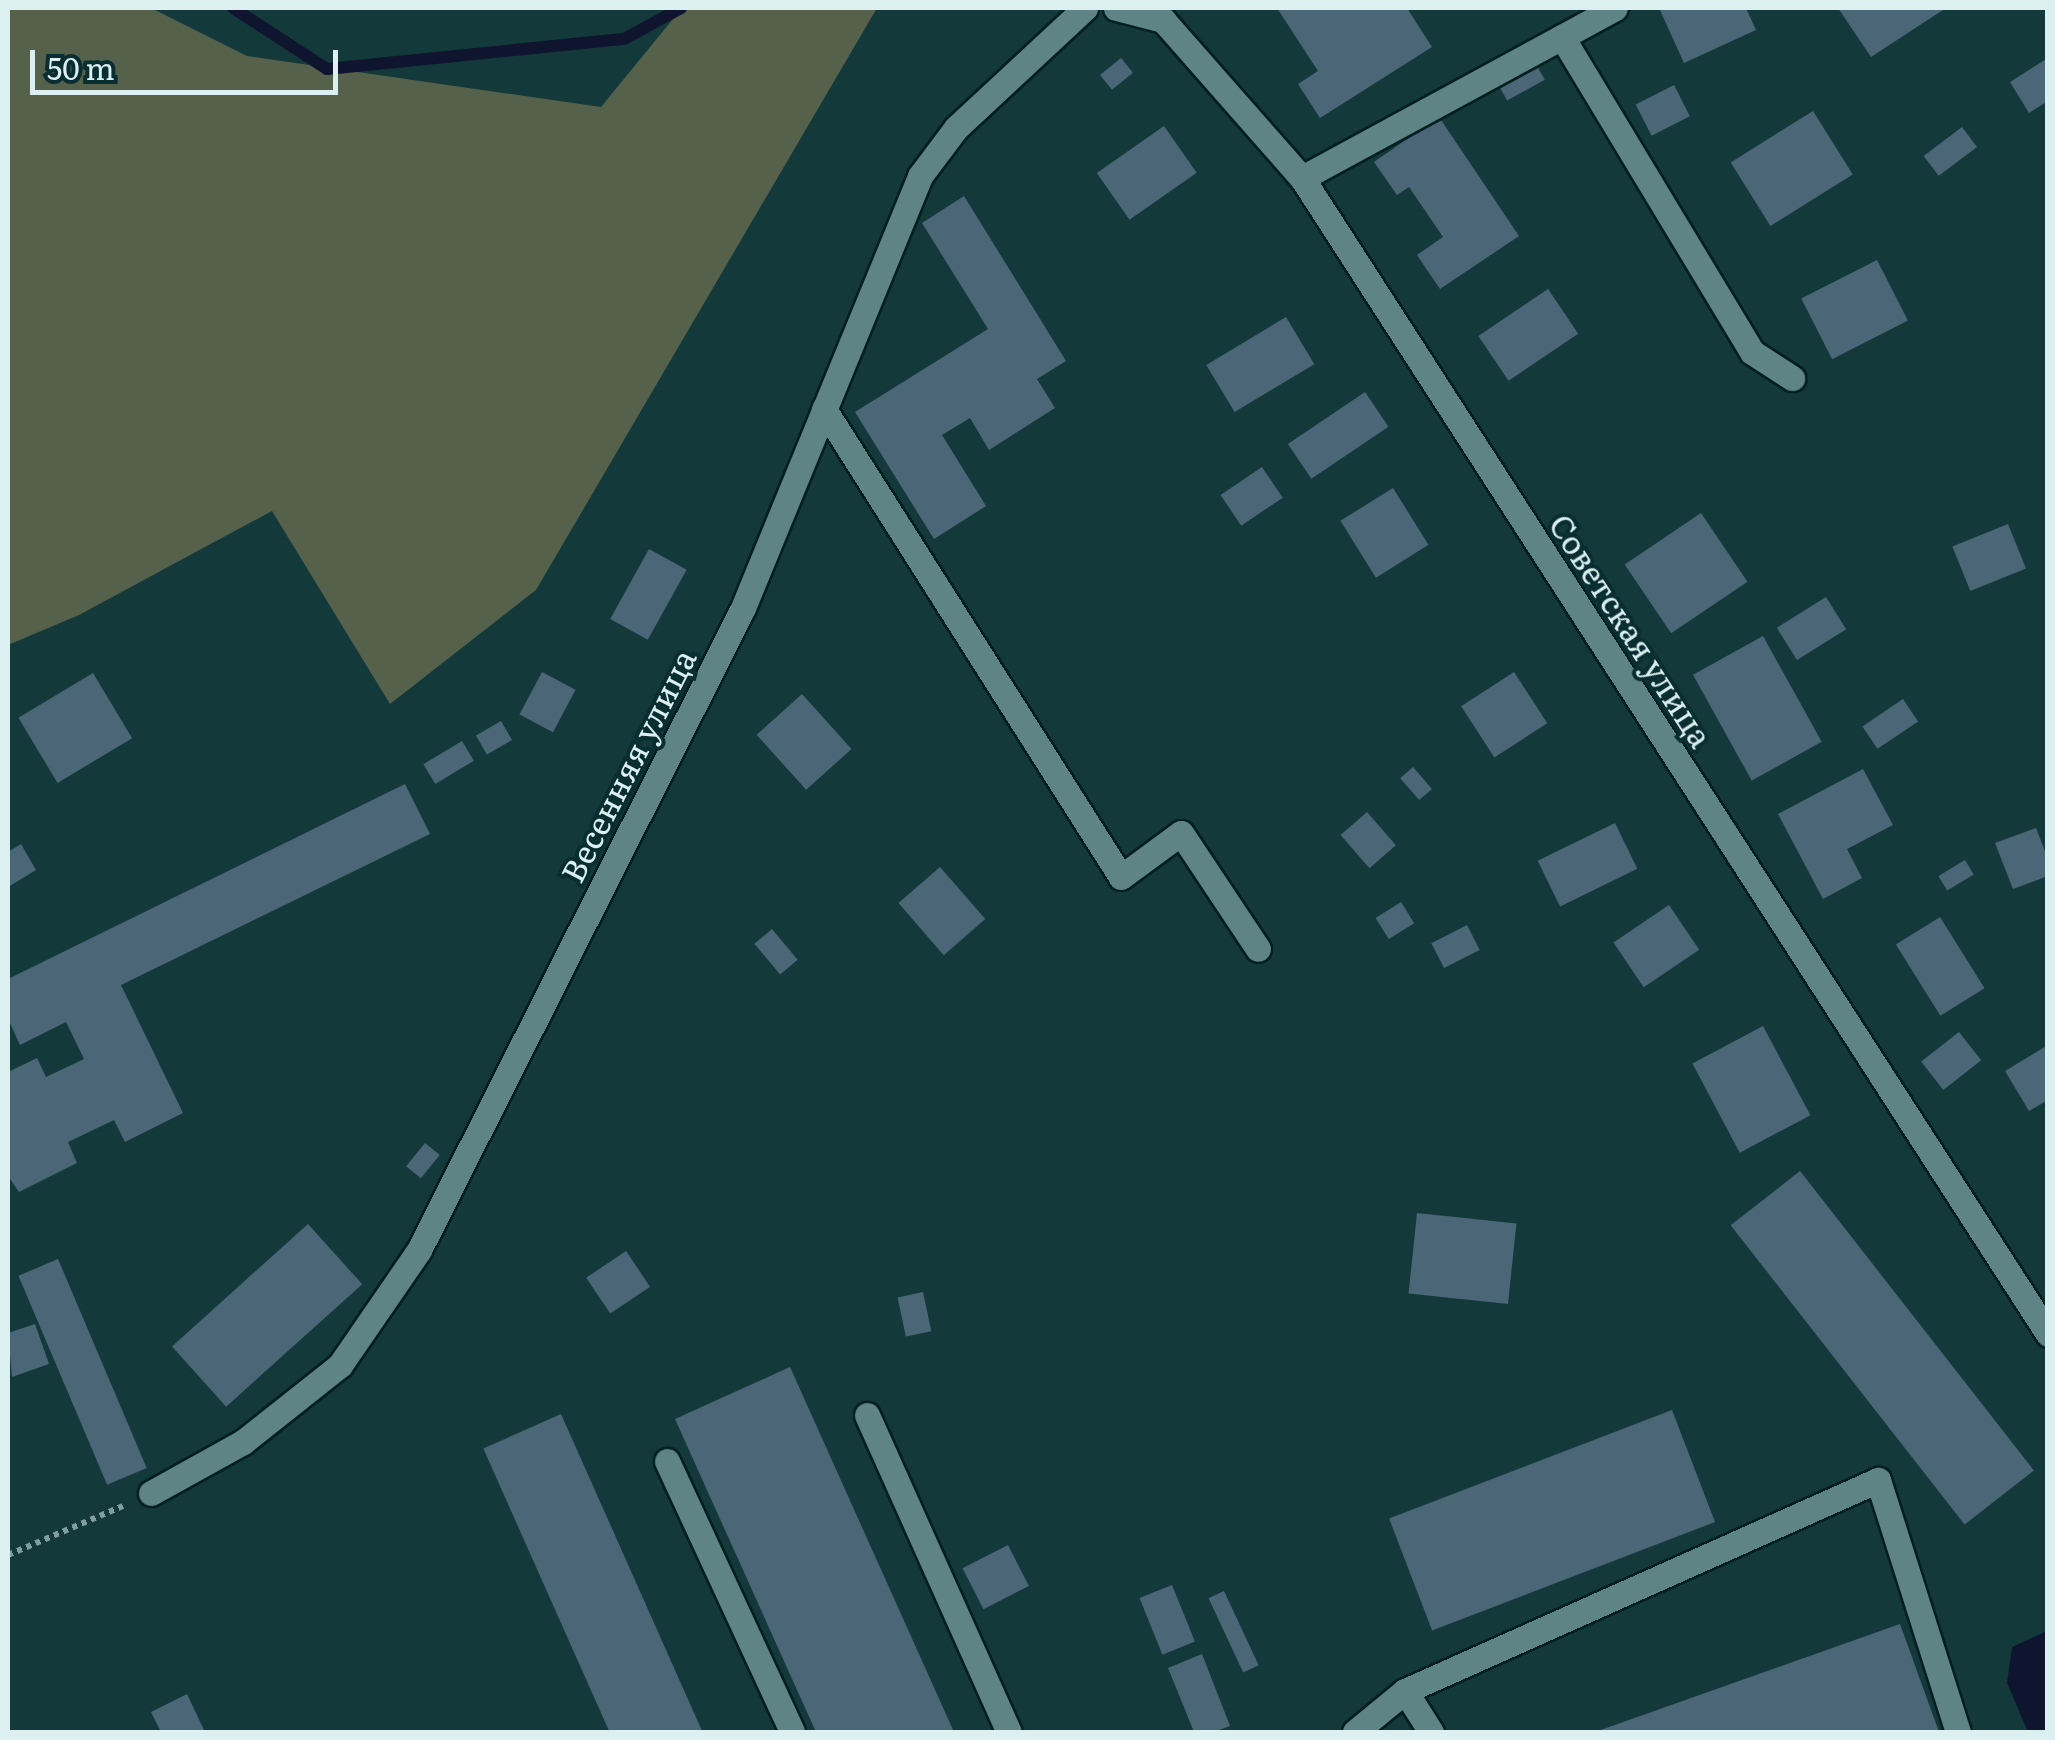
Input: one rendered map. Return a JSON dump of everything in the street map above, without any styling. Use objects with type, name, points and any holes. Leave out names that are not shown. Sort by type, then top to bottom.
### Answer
[{"type":"street","name":"Весенняя улица","points":[[151,1493],[242,1442],[340,1366],[419,1250],[742,608],[920,176],[956,128],[1085,8]]},
{"type":"street","name":"Советская улица","points":[[1116,8],[1163,20],[1302,178],[2048,1334]]},
{"type":"street","points":[[1302,178],[1615,8]]},
{"type":"street","points":[[1562,37],[1752,352],[1792,378]]},
{"type":"street","points":[[824,410],[1121,876],[1181,833],[1258,949]]},
{"type":"street","points":[[867,1415],[1009,1732]]},
{"type":"street","points":[[667,1461],[792,1732]]},
{"type":"street","points":[[1355,1732],[1405,1692],[1878,1480],[1958,1732]]},
{"type":"street","points":[[1405,1692],[1430,1732]]},
{"type":"path","points":[[8,1556],[151,1493]]},
{"type":"green space","points":[[8,8],[151,8],[247,56],[601,107],[682,8],[877,8],[536,590],[390,704],[272,511],[79,615],[8,645]]},
{"type":"water","points":[[2047,1631],[2047,1732],[2028,1732],[2007,1683],[2012,1647]]},
{"type":"building","points":[[1277,8],[1407,8],[1432,47],[1320,118],[1298,84],[1318,71]]},
{"type":"building","points":[[1659,8],[1746,8],[1756,30],[1684,63]]},
{"type":"building","points":[[1838,8],[1946,8],[1871,57]]},
{"type":"building","points":[[1121,58],[1133,73],[1112,90],[1100,75]]},
{"type":"building","points":[[2048,58],[2048,101],[2029,113],[2010,82]]},
{"type":"building","points":[[1536,64],[1545,80],[1507,101],[1498,85]]},
{"type":"building","points":[[1674,85],[1690,116],[1652,136],[1636,105]]},
{"type":"building","points":[[1813,111],[1853,175],[1770,226],[1731,162]]},
{"type":"building","points":[[1439,117],[1519,236],[1440,289],[1417,255],[1443,237],[1409,187],[1397,195],[1374,162]]},
{"type":"building","points":[[1164,126],[1197,173],[1130,220],[1097,173]]},
{"type":"building","points":[[1962,127],[1977,147],[1939,176],[1924,156]]},
{"type":"building","points":[[964,196],[1066,361],[1037,379],[1055,408],[989,450],[970,418],[942,435],[986,506],[934,539],[855,412],[988,329],[922,223]]},
{"type":"building","points":[[1877,260],[1908,321],[1832,359],[1801,299]]},
{"type":"building","points":[[1548,289],[1578,334],[1509,381],[1478,336]]},
{"type":"building","points":[[1286,317],[1314,364],[1235,412],[1206,365]]},
{"type":"building","points":[[1365,392],[1388,427],[1311,479],[1288,444]]},
{"type":"building","points":[[1262,467],[1283,498],[1241,526],[1221,495]]},
{"type":"building","points":[[1393,488],[1429,545],[1376,578],[1340,521]]},
{"type":"building","points":[[1701,513],[1747,582],[1671,633],[1625,564]]},
{"type":"building","points":[[2008,524],[2026,569],[1970,591],[1952,546]]},
{"type":"building","points":[[649,549],[687,570],[648,640],[610,619]]},
{"type":"building","points":[[1826,597],[1846,629],[1797,660],[1777,628]]},
{"type":"building","points":[[1763,636],[1822,742],[1752,781],[1693,675]]},
{"type":"building","points":[[542,672],[576,690],[553,732],[519,714]]},
{"type":"building","points":[[1514,672],[1547,723],[1494,757],[1461,706]]},
{"type":"building","points":[[93,673],[132,738],[58,783],[18,718]]},
{"type":"building","points":[[802,694],[852,749],[806,790],[757,735]]},
{"type":"building","points":[[1903,699],[1918,721],[1877,749],[1862,726]]},
{"type":"building","points":[[501,721],[512,740],[487,755],[476,736]]},
{"type":"building","points":[[462,741],[474,761],[435,784],[423,764]]},
{"type":"building","points":[[1413,767],[1432,789],[1419,800],[1400,778]]},
{"type":"building","points":[[1863,769],[1893,825],[1847,849],[1862,878],[1823,899],[1778,814]]},
{"type":"building","points":[[405,784],[430,834],[121,985],[183,1113],[125,1142],[114,1120],[68,1142],[77,1163],[19,1192],[8,1176],[8,1072],[37,1058],[46,1077],[84,1059],[66,1022],[20,1045],[8,1019],[8,979]]},
{"type":"building","points":[[1367,812],[1396,845],[1369,868],[1341,835]]},
{"type":"building","points":[[1615,823],[1637,869],[1560,907],[1538,861]]},
{"type":"building","points":[[2036,828],[2048,859],[2048,876],[2013,889],[1995,843]]},
{"type":"building","points":[[21,844],[36,870],[8,887],[8,852]]},
{"type":"building","points":[[1965,860],[1974,875],[1947,891],[1938,876]]},
{"type":"building","points":[[940,867],[985,919],[944,955],[898,903]]},
{"type":"building","points":[[1401,902],[1414,923],[1389,939],[1376,918]]},
{"type":"building","points":[[1669,905],[1699,950],[1644,987],[1613,942]]},
{"type":"building","points":[[1940,917],[1985,988],[1940,1016],[1896,945]]},
{"type":"building","points":[[1467,925],[1480,950],[1444,968],[1431,943]]},
{"type":"building","points":[[772,929],[798,960],[780,974],[754,944]]},
{"type":"building","points":[[1763,1026],[1810,1115],[1740,1153],[1692,1064]]},
{"type":"building","points":[[1959,1032],[1981,1060],[1943,1090],[1921,1062]]},
{"type":"building","points":[[2048,1045],[2048,1100],[2029,1111],[2005,1071]]},
{"type":"building","points":[[425,1143],[440,1155],[421,1178],[406,1166]]},
{"type":"building","points":[[1800,1171],[2034,1470],[1965,1525],[1731,1225]]},
{"type":"building","points":[[1417,1213],[1516,1223],[1508,1304],[1409,1294]]},
{"type":"building","points":[[308,1224],[362,1284],[226,1407],[172,1346]]},
{"type":"building","points":[[626,1251],[650,1287],[610,1313],[586,1278]]},
{"type":"building","points":[[58,1259],[147,1468],[107,1485],[18,1276]]},
{"type":"building","points":[[923,1292],[931,1331],[906,1337],[898,1297]]},
{"type":"building","points":[[35,1324],[49,1364],[12,1377],[8,1333]]},
{"type":"building","points":[[790,1367],[954,1732],[816,1732],[675,1419]]},
{"type":"building","points":[[1672,1410],[1715,1522],[1432,1631],[1389,1519]]},
{"type":"building","points":[[561,1414],[703,1732],[610,1732],[483,1449]]},
{"type":"building","points":[[1008,1545],[1029,1586],[983,1609],[963,1568]]},
{"type":"building","points":[[1172,1585],[1195,1642],[1162,1655],[1140,1598]]},
{"type":"building","points":[[1224,1591],[1259,1665],[1243,1673],[1209,1598]]},
{"type":"building","points":[[1900,1624],[1939,1732],[1595,1732]]},
{"type":"building","points":[[1202,1654],[1230,1726],[1214,1732],[1194,1732],[1168,1668]]},
{"type":"building","points":[[187,1694],[205,1732],[161,1732],[151,1712]]},
{"type":"waterway","points":[[233,8],[327,69],[624,39],[681,8]]}]
